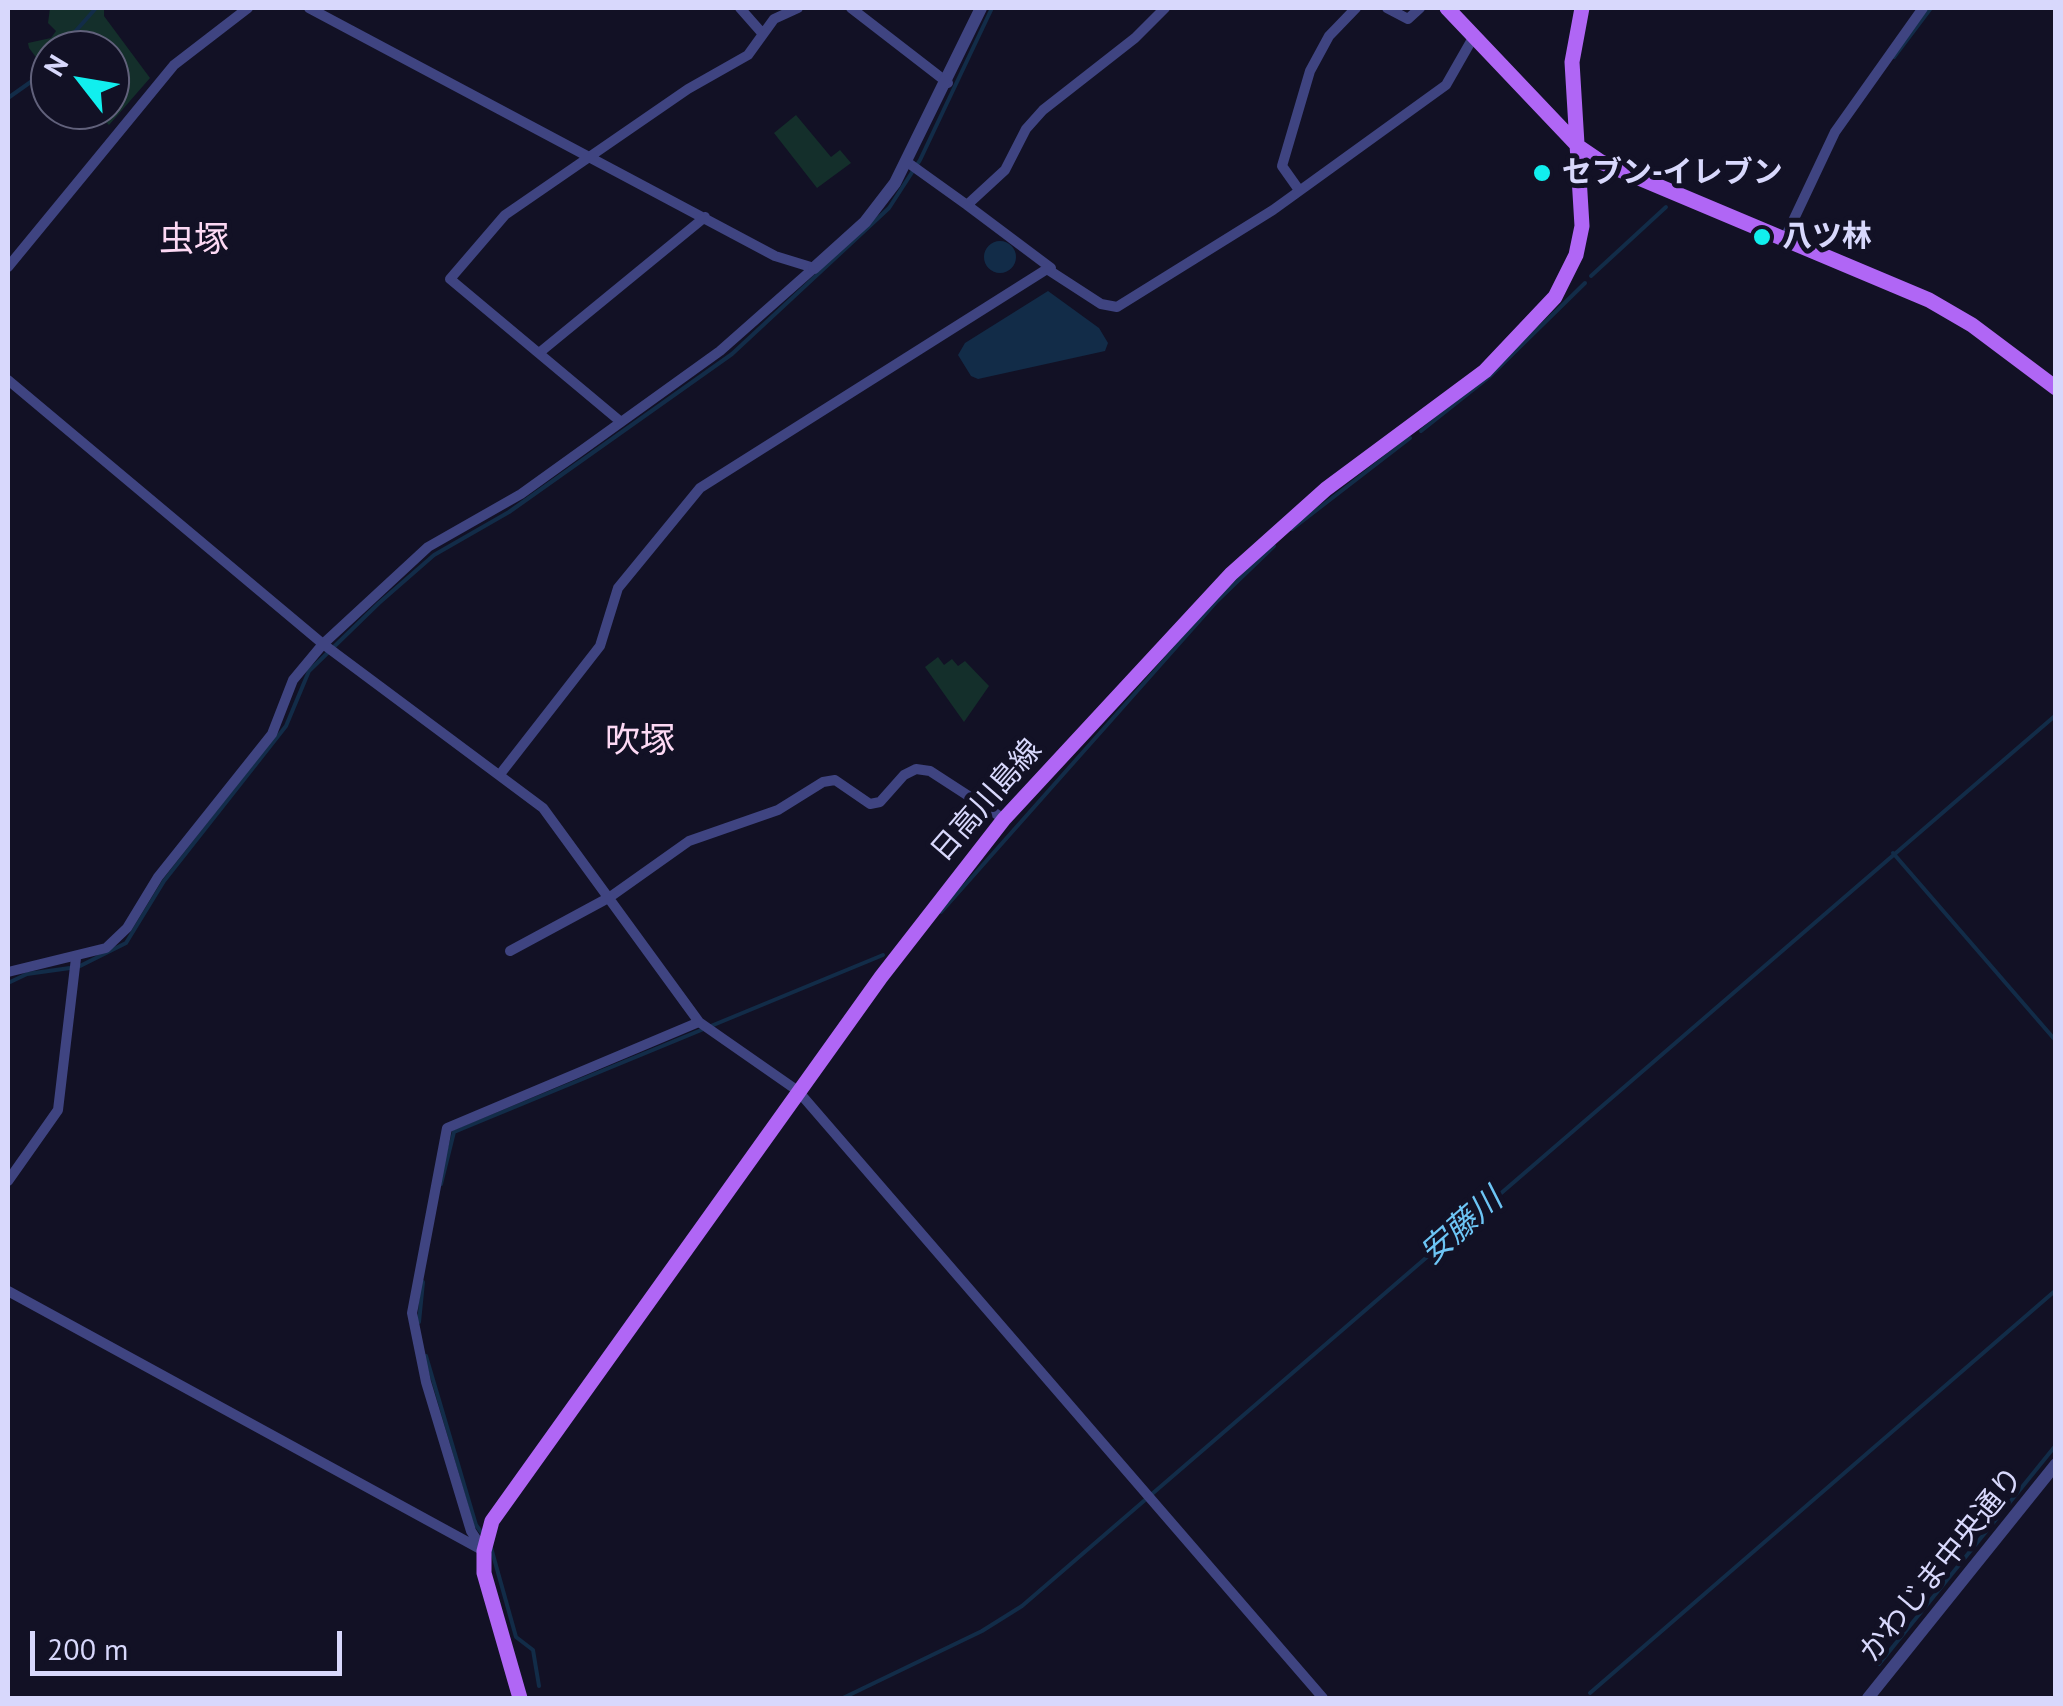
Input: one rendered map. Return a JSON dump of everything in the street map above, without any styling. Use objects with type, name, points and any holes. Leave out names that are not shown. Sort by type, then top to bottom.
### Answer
[{"type":"main road","points":[[1447,8],[1579,146],[1633,178],[1940,306],[2056,388]]},
{"type":"main road","name":"日高川島線","points":[[484,1552],[492,1521],[503,1505],[798,1091],[953,881],[1004,820],[1231,574],[1326,489],[1485,372],[1543,313],[1576,255],[1582,226],[1572,62],[1582,8]]},
{"type":"main road","points":[[484,1552],[490,1597],[520,1698]]},
{"type":"street","points":[[8,267],[174,65],[248,8]]},
{"type":"street","points":[[308,8],[793,264],[814,268]]},
{"type":"street","points":[[740,8],[762,33]]},
{"type":"street","points":[[621,422],[450,279],[505,215],[688,89],[748,55],[774,19],[798,8]]},
{"type":"street","points":[[851,8],[948,83]]},
{"type":"street","points":[[8,972],[106,948],[127,928],[158,877],[272,734],[294,680],[323,644],[428,548],[521,494],[720,351],[865,222],[907,162],[981,8]]},
{"type":"street","points":[[967,204],[1005,170],[1026,129],[1042,110],[1135,38],[1166,8]]},
{"type":"street","points":[[1300,190],[1282,166],[1305,88],[1323,45],[1356,8]]},
{"type":"street","points":[[1387,8],[1408,19],[1420,8]]},
{"type":"street","points":[[1784,240],[1835,132],[1922,8]]},
{"type":"street","points":[[907,162],[1101,304],[1117,307],[1300,190],[1446,85],[1474,36]]},
{"type":"street","points":[[539,353],[705,217]]},
{"type":"street","points":[[500,773],[600,646],[618,588],[700,488],[1052,268]]},
{"type":"street","points":[[8,380],[323,644],[543,808],[699,1022],[798,1091],[1323,1698]]},
{"type":"street","points":[[510,951],[610,897],[689,841],[778,810],[824,782],[834,780],[870,804],[880,802],[916,769],[930,772],[1004,820]]},
{"type":"street","points":[[8,1181],[58,1110],[76,958]]},
{"type":"street","points":[[484,1552],[471,1531],[435,1412],[412,1313],[447,1128],[699,1022]]},
{"type":"street","points":[[8,1291],[484,1552]]},
{"type":"street","name":"かわじま中央通り","points":[[1868,1698],[2056,1464]]},
{"type":"green space","points":[[50,8],[104,8],[104,16],[114,30],[55,30],[48,23]]},
{"type":"green space","points":[[130,51],[150,78],[130,101]]},
{"type":"green space","points":[[796,115],[831,157],[840,150],[851,163],[817,188],[774,133]]},
{"type":"green space","points":[[938,657],[944,665],[952,659],[958,666],[965,661],[989,686],[964,722],[925,667]]},
{"type":"water","points":[[1000,241],[1011,246],[1016,257],[1011,268],[1000,273],[989,268],[984,257],[989,246]]},
{"type":"water","points":[[1048,291],[1099,328],[1108,343],[1105,351],[978,379],[971,376],[958,355],[965,343]]},
{"type":"waterway","points":[[77,30],[96,8]]},
{"type":"waterway","points":[[80,966],[126,943],[164,881],[286,726],[309,671],[379,603],[434,555],[509,512],[732,354],[889,208],[920,160],[992,8]]},
{"type":"waterway","points":[[1894,57],[1931,8]]},
{"type":"waterway","points":[[8,98],[30,82]]},
{"type":"waterway","points":[[1591,276],[1666,207]]},
{"type":"waterway","points":[[1421,431],[1489,377],[1585,283]]},
{"type":"waterway","points":[[1292,529],[1410,438]]},
{"type":"waterway","points":[[941,912],[1217,601],[1274,546]]},
{"type":"waterway","name":"安藤川","points":[[843,1698],[982,1631],[1022,1606],[2056,715]]},
{"type":"waterway","points":[[1893,853],[2056,1041]]},
{"type":"waterway","points":[[441,1184],[454,1132],[883,955]]},
{"type":"waterway","points":[[8,983],[27,974],[70,968]]},
{"type":"waterway","points":[[419,1322],[423,1282]]},
{"type":"waterway","points":[[1590,1693],[2056,1290]]},
{"type":"waterway","points":[[426,1356],[476,1525],[484,1536]]},
{"type":"waterway","points":[[1879,1664],[2056,1445]]},
{"type":"waterway","points":[[490,1544],[516,1637],[533,1650],[539,1686]]},
{"type":"place","name":"セブン-イレブン","points":[[1542,173]]},
{"type":"place","name":"八ツ林","points":[[1762,237]]},
{"type":"district","name":"虫塚","points":[[194,241]]},
{"type":"district","name":"吹塚","points":[[640,742]]}]
